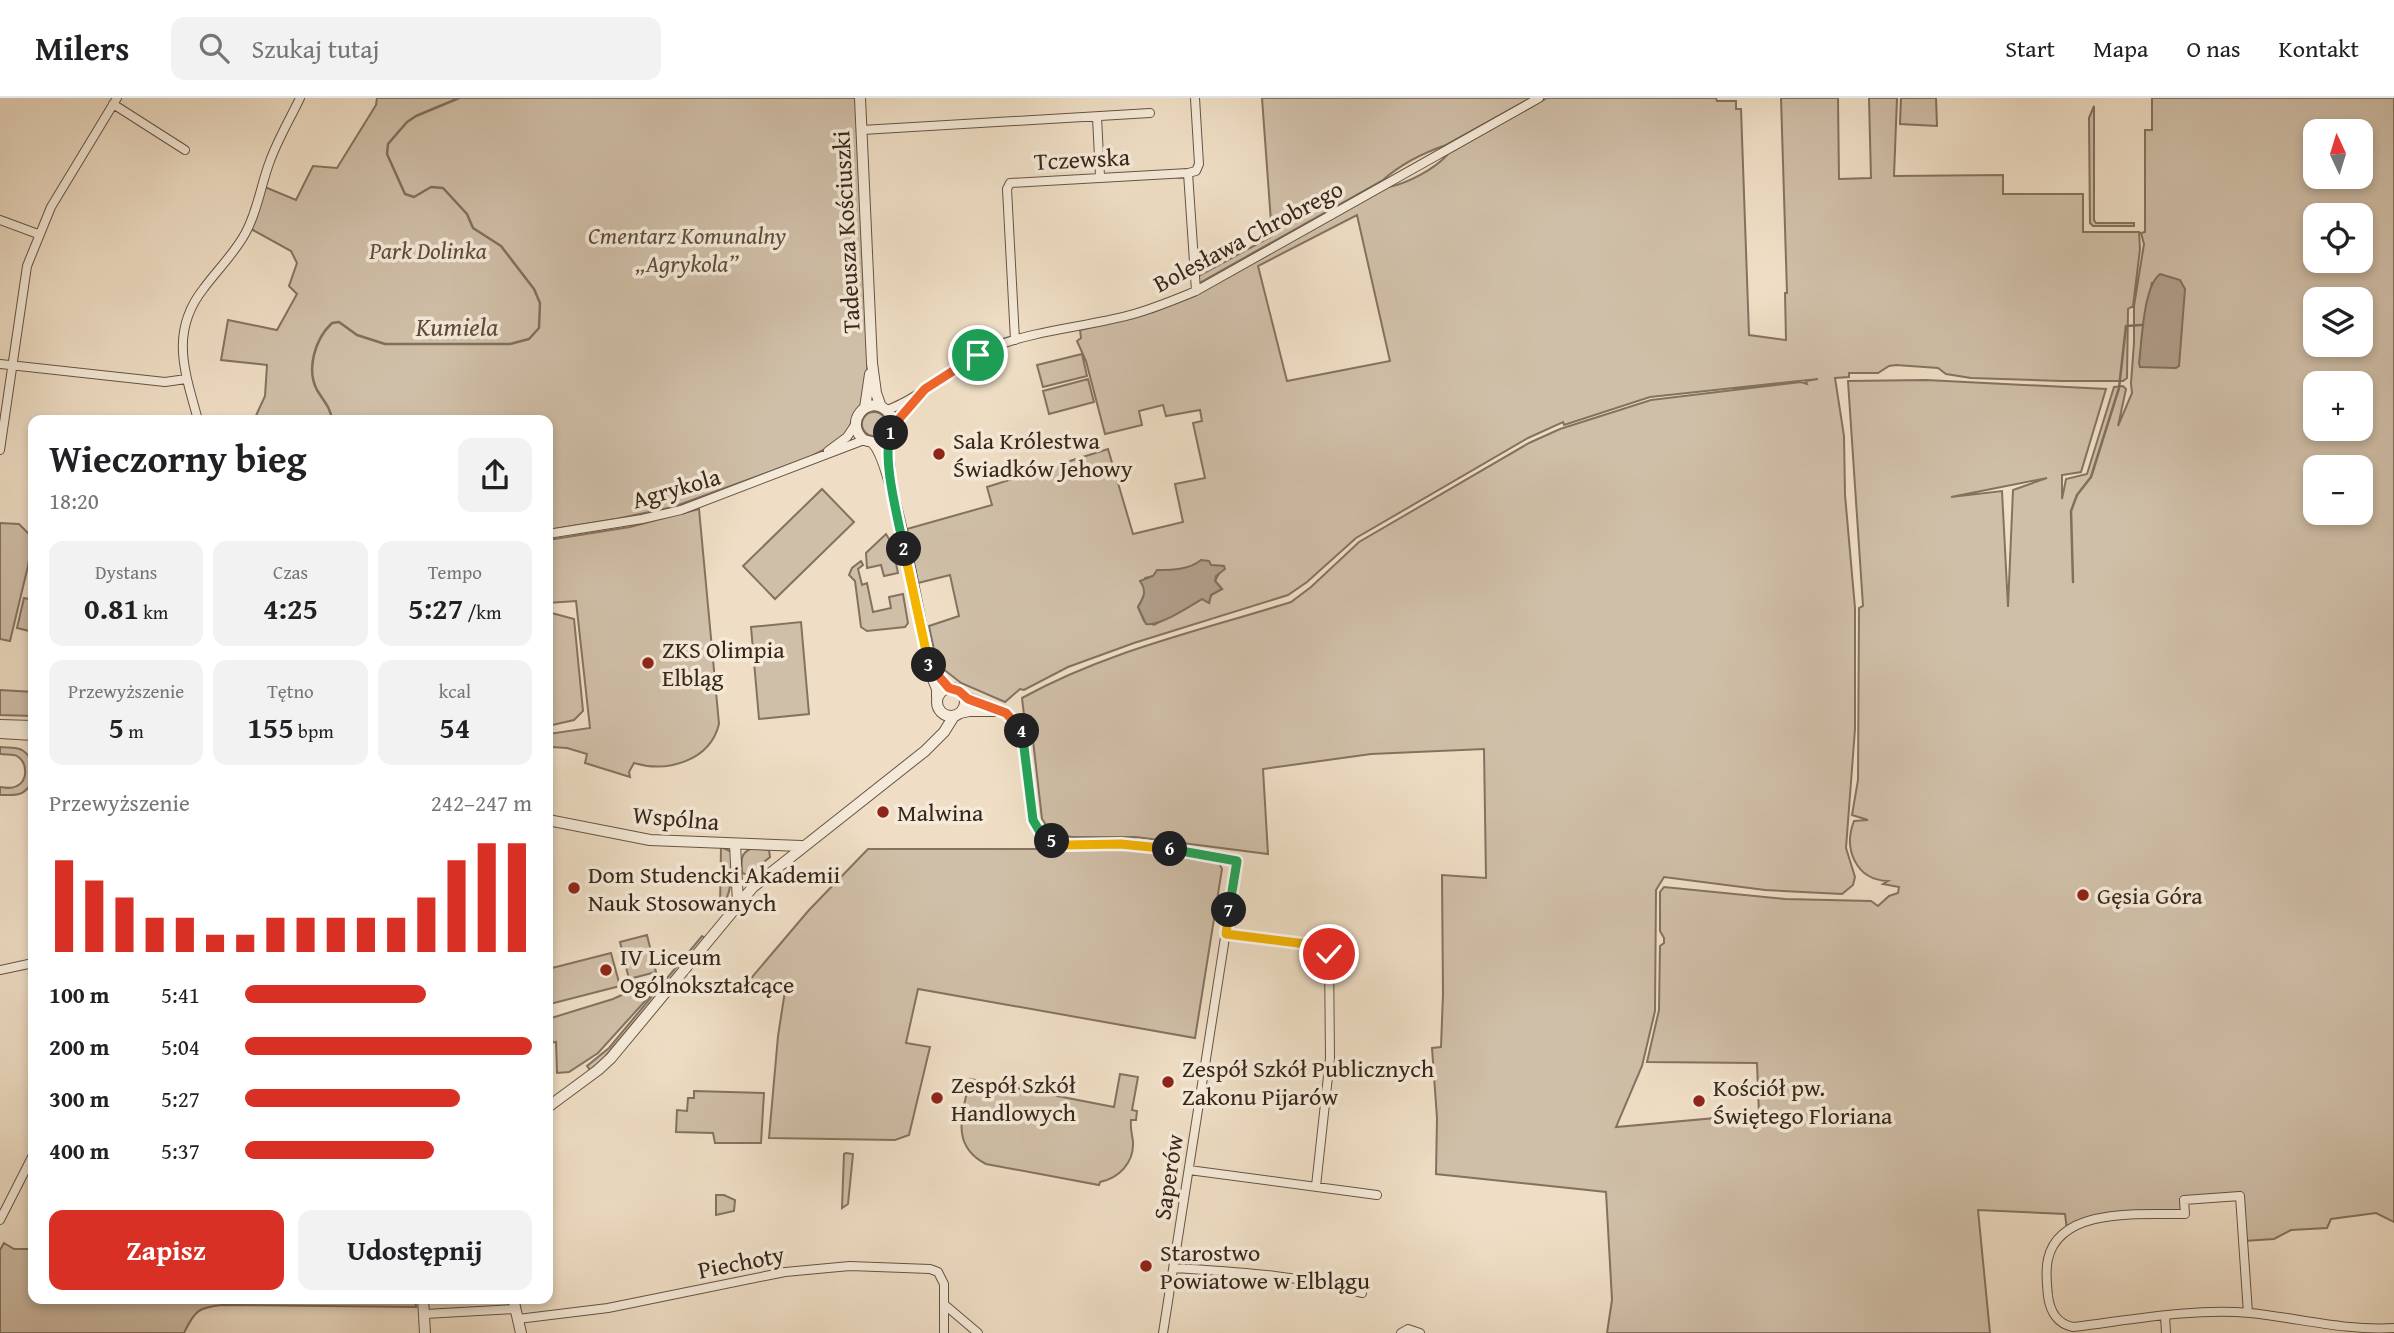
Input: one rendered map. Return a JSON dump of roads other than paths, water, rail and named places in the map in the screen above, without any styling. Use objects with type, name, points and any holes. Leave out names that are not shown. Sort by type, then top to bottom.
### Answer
[{"type":"street","points":[[197,415],[186,379],[182,349],[187,315],[198,295],[247,231],[270,161],[300,98]]},
{"type":"street","name":"Tadeusza Kościuszki","points":[[860,98],[872,363],[876,393],[884,408]]},
{"type":"street","points":[[1195,98],[1199,163],[1196,171],[1188,173],[1196,291]]},
{"type":"street","name":"Bolesława Chrobrego","points":[[884,408],[899,405],[978,355],[1015,340],[1128,315],[1196,291],[1539,98]]},
{"type":"street","points":[[0,450],[27,266],[52,204],[115,101],[186,150]]},
{"type":"street","points":[[862,130],[1150,113]]},
{"type":"street","points":[[1097,117],[1100,177]]},
{"type":"street","name":"Tczewska","points":[[1015,340],[1007,186],[1012,182],[1188,173]]},
{"type":"street","points":[[0,220],[38,234]]},
{"type":"street","points":[[0,363],[169,382],[186,379]]},
{"type":"street","name":"Tadeusza Kościuszki","points":[[865,408],[872,363]]},
{"type":"street","name":"Bolesława Chrobrego","points":[[891,431],[925,389]]},
{"type":"street","points":[[891,485],[878,450],[858,434],[855,425],[857,416],[872,405],[884,408],[891,415],[888,450],[891,485],[940,712],[937,739]]},
{"type":"street","name":"Agrykola","points":[[810,461],[839,444],[855,425]]},
{"type":"street","points":[[869,442],[881,442],[891,431]]},
{"type":"street","name":"Agrykola","points":[[553,533],[642,520],[681,510],[810,461],[869,442]]},
{"type":"street","points":[[928,663],[949,688]]},
{"type":"street","points":[[937,698],[942,691],[956,689],[964,696],[1012,718],[1023,733],[1031,812],[1035,825],[1046,838],[1067,845],[1132,844],[1237,861]]},
{"type":"street","points":[[553,1103],[611,1058],[753,887],[891,779],[937,739],[965,704],[964,696]]},
{"type":"street","points":[[940,712],[946,716],[969,711],[999,711]]},
{"type":"street","points":[[0,725],[28,726]]},
{"type":"street","points":[[0,733],[28,735]]},
{"type":"street","name":"Wspólna","points":[[553,821],[650,840],[802,846]]},
{"type":"street","points":[[735,844],[738,903]]},
{"type":"street","name":"Saperów","points":[[1163,1333],[1237,861]]},
{"type":"street","points":[[1226,934],[1322,946],[1328,951],[1330,1042],[1316,1185]]},
{"type":"street","points":[[0,970],[28,964]]},
{"type":"street","points":[[0,1220],[28,1165]]},
{"type":"street","points":[[1189,1170],[1377,1195]]},
{"type":"street","points":[[2248,1313],[2240,1196],[2184,1200],[2185,1214],[2117,1216],[2085,1221],[2058,1238],[2047,1260],[2051,1307],[2063,1324],[2073,1327],[2165,1316],[2248,1313],[2338,1327],[2394,1328]]},
{"type":"street","name":"Piechoty","points":[[518,1319],[608,1308],[772,1274],[876,1265],[934,1270],[943,1280],[946,1305]]},
{"type":"street","points":[[1174,1268],[1292,1278],[1363,1293]]},
{"type":"street","points":[[423,1304],[425,1333]]},
{"type":"street","points":[[425,1314],[506,1304]]},
{"type":"street","points":[[514,1304],[521,1333]]},
{"type":"street","points":[[944,1333],[946,1305]]},
{"type":"street","points":[[946,1305],[978,1333]]},
{"type":"street","points":[[2165,1316],[2166,1333]]},
{"type":"street","points":[[1401,1333],[1408,1329],[1420,1333]]},
{"type":"waterway","name":"Kumiela","points":[[331,415],[314,382],[312,364],[321,337],[332,323],[339,322],[357,335],[385,344],[510,344],[529,339],[539,328],[540,303],[534,289],[501,246],[473,228],[467,214],[443,188],[431,187],[414,197],[405,194],[387,154],[388,144],[407,122],[459,98]]},
{"type":"waterway","points":[[2073,582],[2071,511],[2077,495],[2091,477],[2119,388],[2126,326],[2142,325]]},
{"type":"place","name":"Sala Królestwa Świadków Jehowy","points":[[939,454]]},
{"type":"place","name":"ZKS Olimpia Elbląg","points":[[648,663]]},
{"type":"place","name":"Malwina","points":[[883,812]]},
{"type":"place","name":"Dom Studencki Akademii Nauk Stosowanych","points":[[574,888]]},
{"type":"place","name":"Gęsia Góra","points":[[2083,895]]},
{"type":"place","name":"IV Liceum Ogólnokształcące","points":[[606,970]]},
{"type":"place","name":"Zespół Szkół Publicznych Zakonu Pijarów","points":[[1168,1082]]},
{"type":"place","name":"Zespół Szkół Handlowych","points":[[937,1098]]},
{"type":"place","name":"Kościół pw. Świętego Floriana","points":[[1699,1101]]},
{"type":"place","name":"Starostwo Powiatowe w Elblągu","points":[[1146,1266]]},
{"type":"park label","name":"Cmentarz Komunalny „Agrykola”","points":[[687,249]]},
{"type":"park label","name":"Park Dolinka","points":[[428,250]]}]
